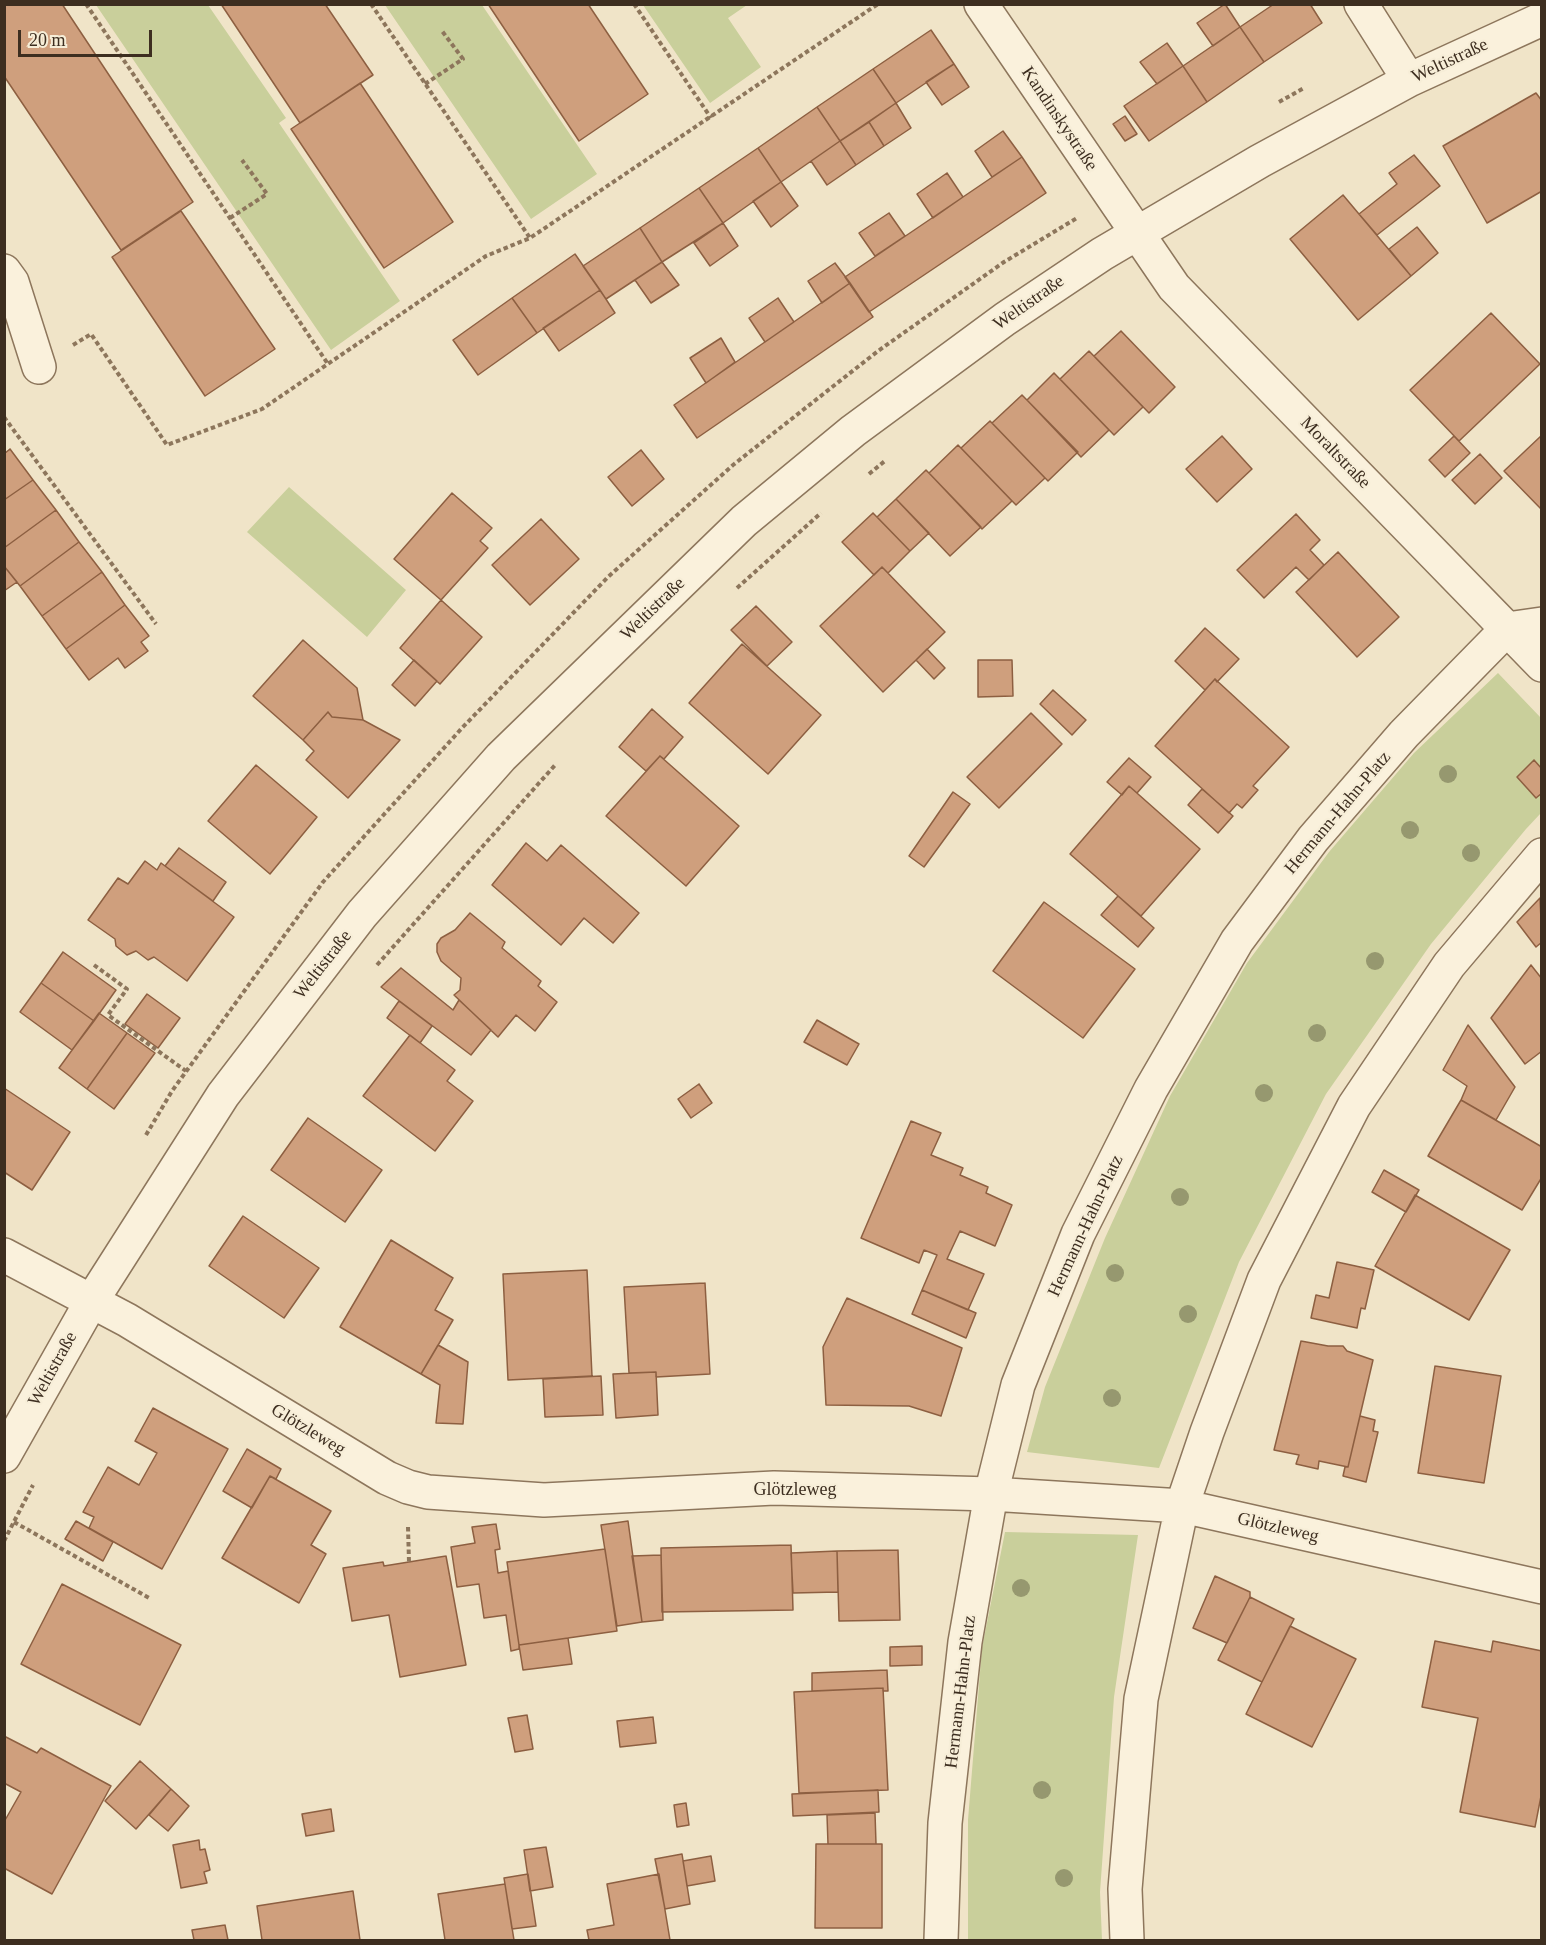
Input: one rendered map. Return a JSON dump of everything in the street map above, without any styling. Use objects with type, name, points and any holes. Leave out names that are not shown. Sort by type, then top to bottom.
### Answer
[{"type":"street","name":"Kandinskystraße","points":[[981,4],[1137,233]]},
{"type":"street","points":[[1361,4],[1409,80]]},
{"type":"street","name":"Weltistraße","points":[[4,1456],[91,1302],[222,1098],[362,914],[501,757],[744,521],[853,431],[1005,319],[1102,254],[1260,160],[1409,80],[1542,19]]},
{"type":"street","name":"Moraltstraße","points":[[1137,233],[1174,287],[1542,665]]},
{"type":"street","points":[[4,271],[12,282],[39,367]]},
{"type":"street","points":[[1507,629],[1542,624]]},
{"type":"street","name":"Hermann-Hahn-Platz","points":[[940,1941],[945,1823],[964,1653],[991,1494],[1018,1385],[1078,1234],[1151,1089],[1237,941],[1313,839],[1404,734],[1507,629]]},
{"type":"street","points":[[1126,1941],[1125,1889],[1141,1699],[1182,1506],[1264,1280],[1354,1106],[1449,965],[1542,855]]},
{"type":"street","name":"Glötzleweg","points":[[4,1255],[127,1320],[387,1478],[408,1488],[428,1492],[544,1500],[774,1488],[991,1494],[1182,1506],[1542,1587]]},
{"type":"path","points":[[86,4],[328,364]]},
{"type":"path","points":[[371,4],[530,238]]},
{"type":"path","points":[[634,4],[711,118]]},
{"type":"path","points":[[39,367],[91,334],[167,445],[262,409],[486,256],[530,238],[878,4]]},
{"type":"path","points":[[425,84],[463,59],[442,31]]},
{"type":"path","points":[[230,218],[267,194],[242,159]]},
{"type":"path","points":[[4,417],[156,624]]},
{"type":"path","points":[[862,480],[887,459]]},
{"type":"path","points":[[729,595],[825,510]]},
{"type":"path","points":[[376,966],[538,782],[562,758]]},
{"type":"path","points":[[94,965],[127,988],[108,1015],[222,1098]]},
{"type":"path","points":[[4,1541],[38,1476]]},
{"type":"path","points":[[14,1522],[151,1599]]},
{"type":"path","points":[[408,1527],[409,1562]]},
{"type":"green space","points":[[96,5],[208,5],[286,118],[279,123],[400,301],[331,350]]},
{"type":"green space","points":[[385,5],[482,5],[597,174],[531,219]]},
{"type":"green space","points":[[643,5],[747,5],[728,18],[761,67],[710,103]]},
{"type":"green space","points":[[289,487],[406,590],[367,637],[247,532]]},
{"type":"green space","points":[[1498,673],[1541,718],[1541,813],[1431,944],[1326,1094],[1239,1262],[1159,1468],[1027,1452],[1045,1387],[1105,1238],[1170,1096],[1247,963],[1329,852],[1414,753]]},
{"type":"green space","points":[[1005,1532],[1138,1535],[1114,1697],[1100,1892],[1102,1940],[968,1940],[968,1820],[982,1648]]},
{"type":"building","points":[[4,4],[62,4],[193,202],[121,250],[4,76]]},
{"type":"building","points":[[221,4],[325,4],[373,75],[300,123]]},
{"type":"building","points":[[488,4],[588,4],[648,94],[579,141]]},
{"type":"building","points":[[1225,4],[1240,27],[1213,46],[1197,23]]},
{"type":"building","points":[[1274,4],[1310,4],[1322,23],[1264,62],[1240,27]]},
{"type":"building","points":[[1240,27],[1264,62],[1207,102],[1183,66]]},
{"type":"building","points":[[931,30],[954,64],[896,103],[873,69]]},
{"type":"building","points":[[1167,43],[1183,66],[1157,84],[1140,62]]},
{"type":"building","points":[[954,64],[969,87],[942,105],[926,82]]},
{"type":"building","points":[[1183,66],[1207,102],[1149,141],[1124,106]]},
{"type":"building","points":[[873,69],[896,103],[840,141],[817,107]]},
{"type":"building","points":[[360,83],[453,222],[384,268],[291,129]]},
{"type":"building","points":[[1536,93],[1542,101],[1542,191],[1487,223],[1443,146]]},
{"type":"building","points":[[896,103],[911,128],[884,146],[869,122]]},
{"type":"building","points":[[817,107],[840,141],[781,182],[758,148]]},
{"type":"building","points":[[1125,116],[1137,134],[1125,141],[1113,124]]},
{"type":"building","points":[[869,122],[884,146],[856,165],[840,141]]},
{"type":"building","points":[[1003,131],[1022,157],[992,177],[975,151]]},
{"type":"building","points":[[840,141],[856,165],[827,185],[811,161]]},
{"type":"building","points":[[758,148],[781,182],[723,223],[699,188]]},
{"type":"building","points":[[1414,155],[1440,186],[1377,235],[1359,214],[1397,184],[1389,173]]},
{"type":"building","points":[[1022,157],[1046,193],[869,312],[845,277]]},
{"type":"building","points":[[947,173],[963,197],[933,218],[917,194]]},
{"type":"building","points":[[781,182],[798,206],[771,227],[753,201]]},
{"type":"building","points":[[699,188],[723,223],[662,262],[640,228]]},
{"type":"building","points":[[1343,195],[1411,276],[1358,320],[1290,239]]},
{"type":"building","points":[[181,211],[275,349],[205,396],[112,257]]},
{"type":"building","points":[[889,213],[905,236],[875,256],[859,233]]},
{"type":"building","points":[[723,223],[738,246],[710,266],[694,243]]},
{"type":"building","points":[[1417,227],[1438,253],[1411,276],[1389,249]]},
{"type":"building","points":[[640,228],[662,262],[606,299],[583,266]]},
{"type":"building","points":[[575,254],[600,290],[537,333],[512,298]]},
{"type":"building","points":[[662,262],[679,285],[651,303],[635,280]]},
{"type":"building","points":[[835,263],[850,283],[822,303],[808,281]]},
{"type":"building","points":[[850,283],[873,317],[697,438],[674,405]]},
{"type":"building","points":[[600,290],[615,313],[559,351],[543,328]]},
{"type":"building","points":[[512,298],[537,333],[478,375],[453,340]]},
{"type":"building","points":[[778,298],[794,322],[765,342],[749,318]]},
{"type":"building","points":[[1491,313],[1540,364],[1459,441],[1410,390]]},
{"type":"building","points":[[1121,331],[1175,387],[1149,413],[1094,356]]},
{"type":"building","points":[[721,338],[735,362],[706,383],[690,358]]},
{"type":"building","points":[[1089,351],[1143,407],[1114,435],[1060,379]]},
{"type":"building","points":[[1054,373],[1109,430],[1081,457],[1027,400]]},
{"type":"building","points":[[1022,395],[1078,452],[1048,481],[992,423]]},
{"type":"building","points":[[990,421],[1045,478],[1016,505],[961,448]]},
{"type":"building","points":[[1542,435],[1542,510],[1504,471]]},
{"type":"building","points":[[1222,436],[1252,469],[1217,502],[1186,469]]},
{"type":"building","points":[[1454,436],[1470,453],[1445,477],[1429,460]]},
{"type":"building","points":[[958,445],[1012,501],[982,529],[929,473]]},
{"type":"building","points":[[10,449],[33,480],[4,500],[4,454]]},
{"type":"building","points":[[641,450],[664,479],[632,506],[608,477]]},
{"type":"building","points":[[1480,454],[1502,478],[1475,504],[1452,480]]},
{"type":"building","points":[[926,470],[981,527],[950,556],[896,499]]},
{"type":"building","points":[[33,480],[56,510],[4,548],[4,500]]},
{"type":"building","points":[[452,493],[492,528],[480,541],[488,548],[441,600],[394,559]]},
{"type":"building","points":[[896,499],[929,533],[910,551],[877,517]]},
{"type":"building","points":[[56,510],[79,542],[20,586],[4,566],[4,548]]},
{"type":"building","points":[[873,513],[910,551],[888,573],[882,567],[874,575],[842,542]]},
{"type":"building","points":[[1296,514],[1320,540],[1310,550],[1324,565],[1309,580],[1296,567],[1264,598],[1237,570]]},
{"type":"building","points":[[541,519],[579,559],[530,605],[492,565]]},
{"type":"building","points":[[79,542],[102,572],[42,616],[20,586]]},
{"type":"building","points":[[1338,552],[1399,617],[1357,657],[1296,592]]},
{"type":"building","points":[[4,566],[17,582],[4,591]]},
{"type":"building","points":[[882,567],[945,632],[883,692],[820,626]]},
{"type":"building","points":[[102,572],[125,605],[66,649],[42,616]]},
{"type":"building","points":[[441,600],[482,637],[440,684],[400,648]]},
{"type":"building","points":[[125,605],[149,636],[141,642],[148,651],[125,668],[118,658],[89,680],[66,649]]},
{"type":"building","points":[[756,606],[792,642],[767,666],[731,630]]},
{"type":"building","points":[[1205,628],[1239,659],[1217,682],[1215,679],[1205,690],[1175,661]]},
{"type":"building","points":[[303,640],[357,688],[363,720],[332,717],[328,712],[303,740],[253,696]]},
{"type":"building","points":[[742,644],[821,715],[768,774],[689,703]]},
{"type":"building","points":[[927,649],[945,668],[934,679],[916,660]]},
{"type":"building","points":[[414,660],[437,681],[415,706],[392,685]]},
{"type":"building","points":[[978,660],[1012,660],[1013,696],[978,697]]},
{"type":"building","points":[[1215,679],[1289,747],[1253,786],[1258,790],[1242,808],[1237,804],[1229,813],[1155,746]]},
{"type":"building","points":[[1053,690],[1086,720],[1072,735],[1040,704]]},
{"type":"building","points":[[652,709],[683,737],[664,759],[660,756],[646,771],[619,747]]},
{"type":"building","points":[[328,712],[332,717],[363,720],[400,740],[348,798],[306,760],[314,751],[303,740]]},
{"type":"building","points":[[1031,713],[1062,744],[999,808],[967,777]]},
{"type":"building","points":[[660,756],[739,826],[686,886],[606,816]]},
{"type":"building","points":[[1129,758],[1151,777],[1137,793],[1129,786],[1122,795],[1107,782]]},
{"type":"building","points":[[1534,760],[1542,769],[1542,793],[1536,798],[1517,777]]},
{"type":"building","points":[[256,765],[317,817],[270,874],[208,821]]},
{"type":"building","points":[[1129,786],[1200,849],[1141,916],[1070,854]]},
{"type":"building","points":[[1202,789],[1233,816],[1218,833],[1188,805]]},
{"type":"building","points":[[953,792],[970,804],[924,867],[909,856]]},
{"type":"building","points":[[526,843],[547,861],[561,845],[639,913],[613,943],[584,918],[561,945],[492,885]]},
{"type":"building","points":[[179,848],[226,882],[213,901],[165,866]]},
{"type":"building","points":[[145,861],[157,870],[161,863],[234,917],[187,981],[154,957],[148,960],[136,951],[127,955],[116,946],[115,939],[88,920],[118,878],[128,884]]},
{"type":"building","points":[[1118,896],[1154,928],[1138,947],[1101,915]]},
{"type":"building","points":[[1540,898],[1542,942],[1536,947],[1517,922]]},
{"type":"building","points":[[1044,902],[1135,969],[1083,1038],[993,971]]},
{"type":"building","points":[[470,913],[505,942],[502,948],[541,981],[538,986],[557,1002],[535,1031],[516,1015],[498,1037],[454,995],[460,990],[461,978],[441,961],[437,952],[437,944],[441,938],[455,930]]},
{"type":"building","points":[[63,952],[116,990],[94,1021],[41,983]]},
{"type":"building","points":[[1531,965],[1542,979],[1542,1051],[1525,1064],[1491,1018]]},
{"type":"building","points":[[401,968],[453,1010],[459,1000],[491,1030],[471,1055],[381,987]]},
{"type":"building","points":[[41,983],[94,1021],[72,1050],[20,1012]]},
{"type":"building","points":[[147,994],[180,1018],[158,1048],[125,1024]]},
{"type":"building","points":[[399,1001],[432,1026],[420,1043],[387,1018]]},
{"type":"building","points":[[99,1013],[127,1033],[87,1089],[59,1068]]},
{"type":"building","points":[[817,1020],[859,1044],[847,1065],[804,1042]]},
{"type":"building","points":[[1468,1025],[1515,1087],[1496,1120],[1461,1100],[1467,1086],[1443,1070]]},
{"type":"building","points":[[127,1033],[155,1053],[114,1109],[87,1089]]},
{"type":"building","points":[[410,1035],[455,1070],[447,1081],[473,1101],[435,1151],[363,1096]]},
{"type":"building","points":[[699,1084],[712,1103],[691,1118],[678,1099]]},
{"type":"building","points":[[4,1088],[70,1132],[32,1190],[4,1172]]},
{"type":"building","points":[[1461,1100],[1542,1147],[1542,1177],[1522,1210],[1428,1156]]},
{"type":"building","points":[[308,1118],[382,1170],[345,1222],[271,1170]]},
{"type":"building","points":[[911,1121],[941,1133],[931,1155],[963,1168],[960,1175],[988,1187],[986,1193],[1012,1205],[995,1246],[960,1231],[947,1259],[984,1274],[968,1310],[922,1290],[937,1255],[924,1250],[919,1263],[861,1238]]},
{"type":"building","points":[[1384,1170],[1419,1190],[1406,1212],[1372,1192]]},
{"type":"building","points":[[1415,1195],[1510,1250],[1469,1320],[1375,1266]]},
{"type":"building","points":[[243,1216],[319,1268],[284,1318],[209,1266]]},
{"type":"building","points":[[391,1240],[453,1278],[435,1310],[453,1320],[421,1374],[340,1327]]},
{"type":"building","points":[[1337,1262],[1374,1270],[1365,1309],[1361,1308],[1357,1328],[1311,1318],[1316,1295],[1329,1298]]},
{"type":"building","points":[[587,1270],[592,1376],[508,1380],[503,1274]]},
{"type":"building","points":[[705,1283],[710,1374],[656,1377],[656,1372],[629,1373],[624,1287]]},
{"type":"building","points":[[922,1290],[976,1313],[966,1338],[912,1314]]},
{"type":"building","points":[[847,1298],[962,1348],[941,1416],[909,1406],[826,1405],[823,1347]]},
{"type":"building","points":[[1301,1341],[1343,1346],[1347,1351],[1373,1360],[1348,1467],[1319,1461],[1318,1469],[1296,1464],[1299,1455],[1274,1450]]},
{"type":"building","points":[[438,1345],[468,1362],[463,1424],[436,1423],[440,1385],[421,1374]]},
{"type":"building","points":[[1435,1366],[1501,1376],[1484,1483],[1418,1473]]},
{"type":"building","points":[[656,1372],[658,1415],[616,1418],[613,1374]]},
{"type":"building","points":[[601,1376],[603,1415],[545,1417],[543,1379]]},
{"type":"building","points":[[153,1408],[228,1449],[162,1569],[89,1528],[94,1517],[83,1512],[108,1467],[139,1485],[157,1453],[135,1441]]},
{"type":"building","points":[[1360,1416],[1375,1420],[1373,1431],[1378,1432],[1366,1482],[1343,1476],[1345,1467],[1348,1467]]},
{"type":"building","points":[[247,1449],[281,1469],[276,1479],[270,1476],[252,1508],[223,1491]]},
{"type":"building","points":[[270,1476],[331,1511],[311,1545],[326,1554],[299,1603],[222,1558]]},
{"type":"building","points":[[76,1521],[113,1542],[103,1561],[65,1539]]},
{"type":"building","points":[[628,1521],[642,1622],[617,1626],[601,1525]]},
{"type":"building","points":[[496,1524],[500,1549],[495,1550],[498,1573],[508,1571],[519,1645],[519,1649],[511,1651],[506,1615],[484,1618],[479,1584],[457,1587],[451,1547],[475,1543],[472,1527]]},
{"type":"building","points":[[791,1545],[793,1610],[662,1612],[661,1548]]},
{"type":"building","points":[[605,1549],[617,1631],[519,1645],[507,1562]]},
{"type":"building","points":[[898,1550],[900,1620],[839,1621],[837,1551]]},
{"type":"building","points":[[837,1551],[838,1592],[793,1593],[791,1553]]},
{"type":"building","points":[[661,1555],[663,1620],[642,1622],[632,1556]]},
{"type":"building","points":[[446,1556],[466,1665],[400,1677],[389,1615],[352,1621],[343,1568],[383,1562],[384,1566]]},
{"type":"building","points":[[1215,1576],[1250,1592],[1250,1597],[1227,1643],[1193,1628]]},
{"type":"building","points":[[62,1584],[181,1645],[140,1725],[21,1664]]},
{"type":"building","points":[[1250,1597],[1294,1619],[1262,1682],[1218,1660]]},
{"type":"building","points":[[1290,1626],[1356,1659],[1312,1747],[1246,1714]]},
{"type":"building","points":[[568,1638],[572,1664],[523,1670],[519,1645]]},
{"type":"building","points":[[1435,1641],[1491,1652],[1493,1641],[1542,1651],[1542,1791],[1535,1827],[1460,1812],[1478,1718],[1422,1707]]},
{"type":"building","points":[[922,1646],[922,1665],[890,1666],[890,1647]]},
{"type":"building","points":[[887,1670],[888,1691],[883,1691],[883,1688],[812,1691],[812,1673]]},
{"type":"building","points":[[883,1688],[888,1790],[799,1793],[794,1692]]},
{"type":"building","points":[[527,1715],[533,1749],[515,1752],[508,1718]]},
{"type":"building","points":[[653,1717],[656,1743],[620,1747],[617,1721]]},
{"type":"building","points":[[4,1736],[37,1753],[41,1748],[111,1786],[52,1894],[4,1868],[4,1822],[21,1792],[4,1783]]},
{"type":"building","points":[[140,1761],[171,1789],[136,1829],[105,1801]]},
{"type":"building","points":[[171,1789],[189,1806],[168,1831],[149,1815]]},
{"type":"building","points":[[878,1790],[879,1812],[793,1816],[792,1794]]},
{"type":"building","points":[[686,1803],[689,1825],[677,1827],[674,1805]]},
{"type":"building","points":[[331,1809],[334,1831],[306,1836],[302,1814]]},
{"type":"building","points":[[875,1813],[876,1844],[828,1844],[827,1815]]},
{"type":"building","points":[[199,1840],[200,1850],[205,1849],[210,1870],[204,1872],[207,1883],[181,1888],[173,1845]]},
{"type":"building","points":[[816,1844],[882,1844],[882,1928],[815,1928]]},
{"type":"building","points":[[546,1847],[553,1887],[530,1891],[524,1850]]},
{"type":"building","points":[[682,1854],[690,1904],[665,1909],[655,1859]]},
{"type":"building","points":[[711,1856],[715,1881],[687,1886],[683,1861]]},
{"type":"building","points":[[528,1874],[536,1926],[512,1929],[504,1878]]},
{"type":"building","points":[[659,1874],[670,1940],[589,1940],[587,1930],[614,1925],[607,1884]]},
{"type":"building","points":[[505,1884],[514,1940],[445,1940],[438,1894]]},
{"type":"building","points":[[353,1891],[360,1940],[262,1940],[257,1906]]},
{"type":"building","points":[[225,1925],[228,1940],[194,1940],[192,1930]]}]
